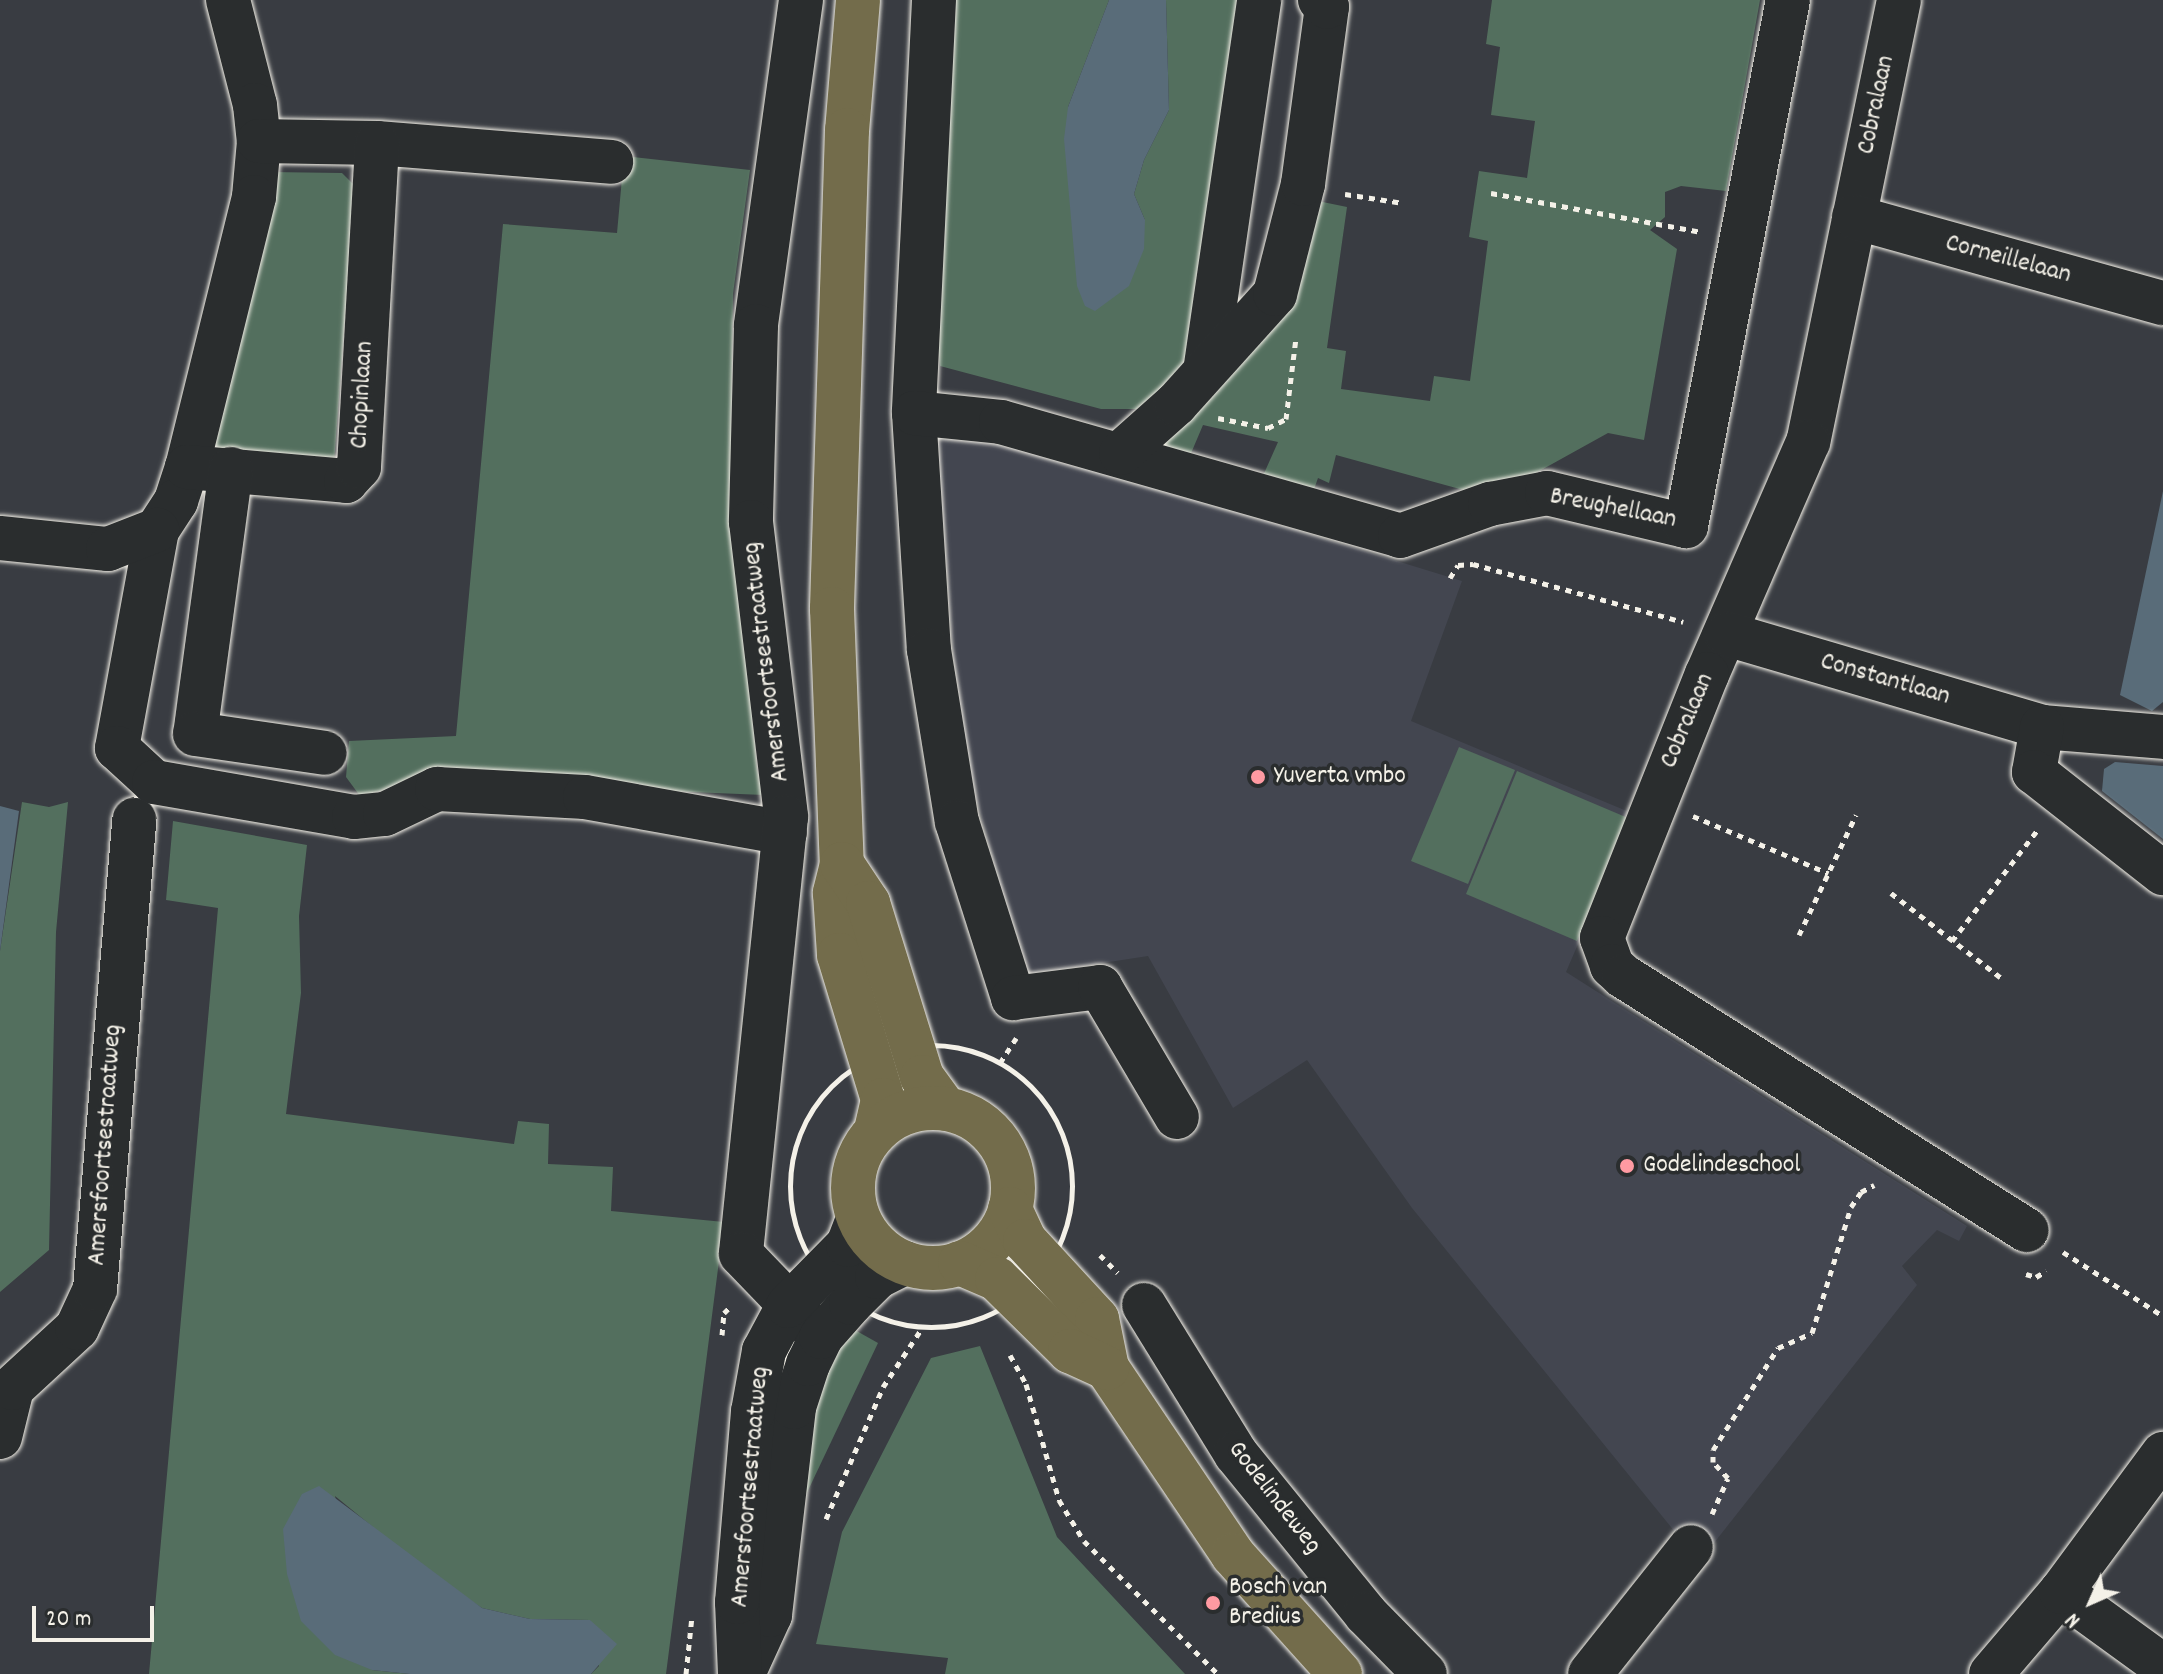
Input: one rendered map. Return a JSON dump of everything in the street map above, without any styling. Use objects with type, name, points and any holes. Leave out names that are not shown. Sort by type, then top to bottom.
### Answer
[{"type":"main road","points":[[858,0],[847,130],[832,609],[842,864],[835,893],[839,955],[883,1100],[876,1131],[856,1163],[852,1181],[858,1219],[877,1246],[905,1263],[923,1268],[960,1263],[987,1248],[1010,1209]]},
{"type":"main road","points":[[842,864],[868,903],[922,1077],[945,1109]]},
{"type":"main road","points":[[876,1131],[908,1112],[945,1109],[981,1124],[1000,1145],[1011,1171],[1010,1209],[1025,1241],[1097,1319],[1107,1368],[1233,1555],[1340,1674]]},
{"type":"main road","points":[[960,1263],[997,1279],[1070,1351],[1107,1368]]},
{"type":"street","points":[[228,0],[246,55],[259,141],[254,197],[187,467],[176,501],[157,530],[117,748],[154,782],[354,817],[385,814],[437,789],[585,797],[785,833]]},
{"type":"street","name":"Amersfoortsestraatweg","points":[[801,0],[756,326],[751,522],[785,833],[741,1254],[821,1337]]},
{"type":"street","points":[[934,0],[914,413],[929,650],[957,822],[1013,998],[1100,987],[1177,1117]]},
{"type":"street","points":[[1206,365],[1259,0]]},
{"type":"street","points":[[1121,453],[1176,404],[1206,365],[1275,294],[1303,184],[1327,7],[1320,0]]},
{"type":"street","name":"Breughellaan","points":[[914,413],[1001,422],[1121,453],[1400,536],[1490,504],[1547,493],[1686,526],[1788,0]]},
{"type":"street","name":"Cobralaan","points":[[1899,0],[1808,442],[1655,800],[1602,938],[1612,966],[2027,1230]]},
{"type":"street","points":[[259,141],[377,143],[611,162]]},
{"type":"street","name":"Chopinlaan","points":[[187,467],[346,481],[359,467],[377,143]]},
{"type":"street","name":"Corneillelaan","points":[[1854,217],[2163,303]]},
{"type":"street","points":[[231,469],[195,734],[325,753]]},
{"type":"street","points":[[0,538],[108,549],[157,530]]},
{"type":"street","name":"Constantlaan","points":[[1727,634],[2042,727],[2163,737]]},
{"type":"street","points":[[2042,727],[2034,772],[2163,873]]},
{"type":"street","name":"Amersfoortsestraatweg","points":[[0,1437],[12,1388],[77,1328],[95,1289],[134,820]]},
{"type":"street","name":"Amersfoortsestraatweg","points":[[742,1674],[737,1602],[753,1412],[764,1351],[788,1306],[848,1245],[858,1219]]},
{"type":"street","name":"Amersfoortsestraatweg","points":[[742,1674],[770,1615],[794,1407],[821,1337],[877,1277],[905,1263]]},
{"type":"street","name":"Godelindeweg","points":[[1144,1305],[1236,1454],[1366,1614],[1425,1674]]},
{"type":"street","points":[[1991,1674],[2061,1592],[2163,1454]]},
{"type":"street","points":[[1590,1674],[1691,1547]]},
{"type":"street","points":[[2061,1592],[2163,1666]]},
{"type":"path","points":[[1491,193],[1741,240]]},
{"type":"path","points":[[1450,578],[1458,565],[1473,564],[1727,634]]},
{"type":"path","points":[[1952,941],[2065,795]]},
{"type":"path","points":[[1655,800],[1828,873]]},
{"type":"path","points":[[1799,935],[1856,815]]},
{"type":"path","points":[[1891,893],[2000,977]]},
{"type":"path","points":[[1000,1063],[1032,1087],[1055,1118],[1069,1155],[1072,1195],[1065,1234]]},
{"type":"path","points":[[1691,1547],[1725,1493],[1728,1478],[1713,1462],[1713,1450],[1778,1348],[1812,1333],[1851,1207],[1861,1192],[1876,1184],[1885,1187]]},
{"type":"path","points":[[2027,1230],[2163,1316]]},
{"type":"path","points":[[986,1317],[993,1327]]},
{"type":"path","points":[[825,1522],[883,1387],[922,1328]]},
{"type":"path","points":[[1007,1349],[1026,1384],[1059,1500],[1084,1541],[1218,1674]]},
{"type":"shaded area","points":[[936,433],[1016,444],[1462,581],[1411,721],[1634,814],[1566,972],[1967,1226],[1959,1241],[1937,1230],[1902,1266],[1917,1285],[1703,1557],[1675,1532],[1412,1208],[1307,1060],[1233,1108],[1148,956],[1025,975],[960,740]]},
{"type":"green space","points":[[951,0],[1109,0],[1068,107],[1145,220],[1134,194],[1144,160],[1169,110],[1166,0],[1237,0],[1191,357],[1150,409],[1101,409],[940,366],[930,260]]},
{"type":"green space","points":[[1492,0],[1760,0],[1726,191],[1681,186],[1665,192],[1665,217],[1650,230],[1677,249],[1644,440],[1608,433],[1525,479],[1467,491],[1336,455],[1329,483],[1318,478],[1311,498],[1262,478],[1278,442],[1203,425],[1189,458],[1152,446],[1313,200],[1347,207],[1327,348],[1346,351],[1341,389],[1430,401],[1434,376],[1470,381],[1488,241],[1469,237],[1479,171],[1527,178],[1535,121],[1491,115],[1500,47],[1486,44]]},
{"type":"green space","points":[[624,156],[750,170],[733,294],[731,455],[757,769],[764,795],[420,781],[360,796],[346,777],[349,741],[456,736],[503,224],[617,233]]},
{"type":"green space","points":[[270,172],[342,173],[355,186],[334,463],[205,451]]},
{"type":"green space","points":[[1459,747],[1515,770],[1468,884],[1411,861]]},
{"type":"green space","points":[[1517,771],[1628,818],[1577,941],[1466,894]]},
{"type":"green space","points":[[22,802],[49,807],[68,802],[56,932],[49,1250],[0,1292],[0,951]]},
{"type":"green space","points":[[173,821],[307,845],[299,916],[301,993],[286,1114],[514,1144],[518,1121],[549,1124],[548,1164],[613,1167],[611,1211],[724,1222],[666,1674],[591,1674],[599,1666],[590,1620],[530,1619],[482,1608],[429,1573],[335,1496],[372,1670],[410,1674],[149,1674],[218,908],[166,900]]},
{"type":"green space","points":[[846,1325],[878,1343],[803,1501],[819,1372]]},
{"type":"green space","points":[[980,1346],[1057,1537],[1185,1674],[945,1674],[948,1658],[816,1644],[842,1532],[931,1358]]},
{"type":"water","points":[[1109,0],[1166,0],[1169,110],[1144,160],[1134,194],[1145,220],[1144,249],[1129,286],[1095,311],[1085,306],[1077,286],[1064,139],[1068,107]]},
{"type":"water","points":[[2163,491],[2163,702],[2152,711],[2120,695]]},
{"type":"water","points":[[2115,762],[2163,766],[2163,839],[2102,791],[2104,769]]},
{"type":"water","points":[[0,806],[19,811],[0,951]]},
{"type":"water","points":[[319,1486],[482,1608],[530,1619],[590,1620],[617,1644],[591,1674],[410,1674],[372,1670],[335,1655],[301,1621],[287,1574],[283,1529],[302,1494]]},
{"type":"place","name":"Yuverta vmbo","points":[[1258,777]]},
{"type":"place","name":"Godelindeschool","points":[[1627,1166]]},
{"type":"place","name":"Bosch van Bredius","points":[[1213,1603]]}]
